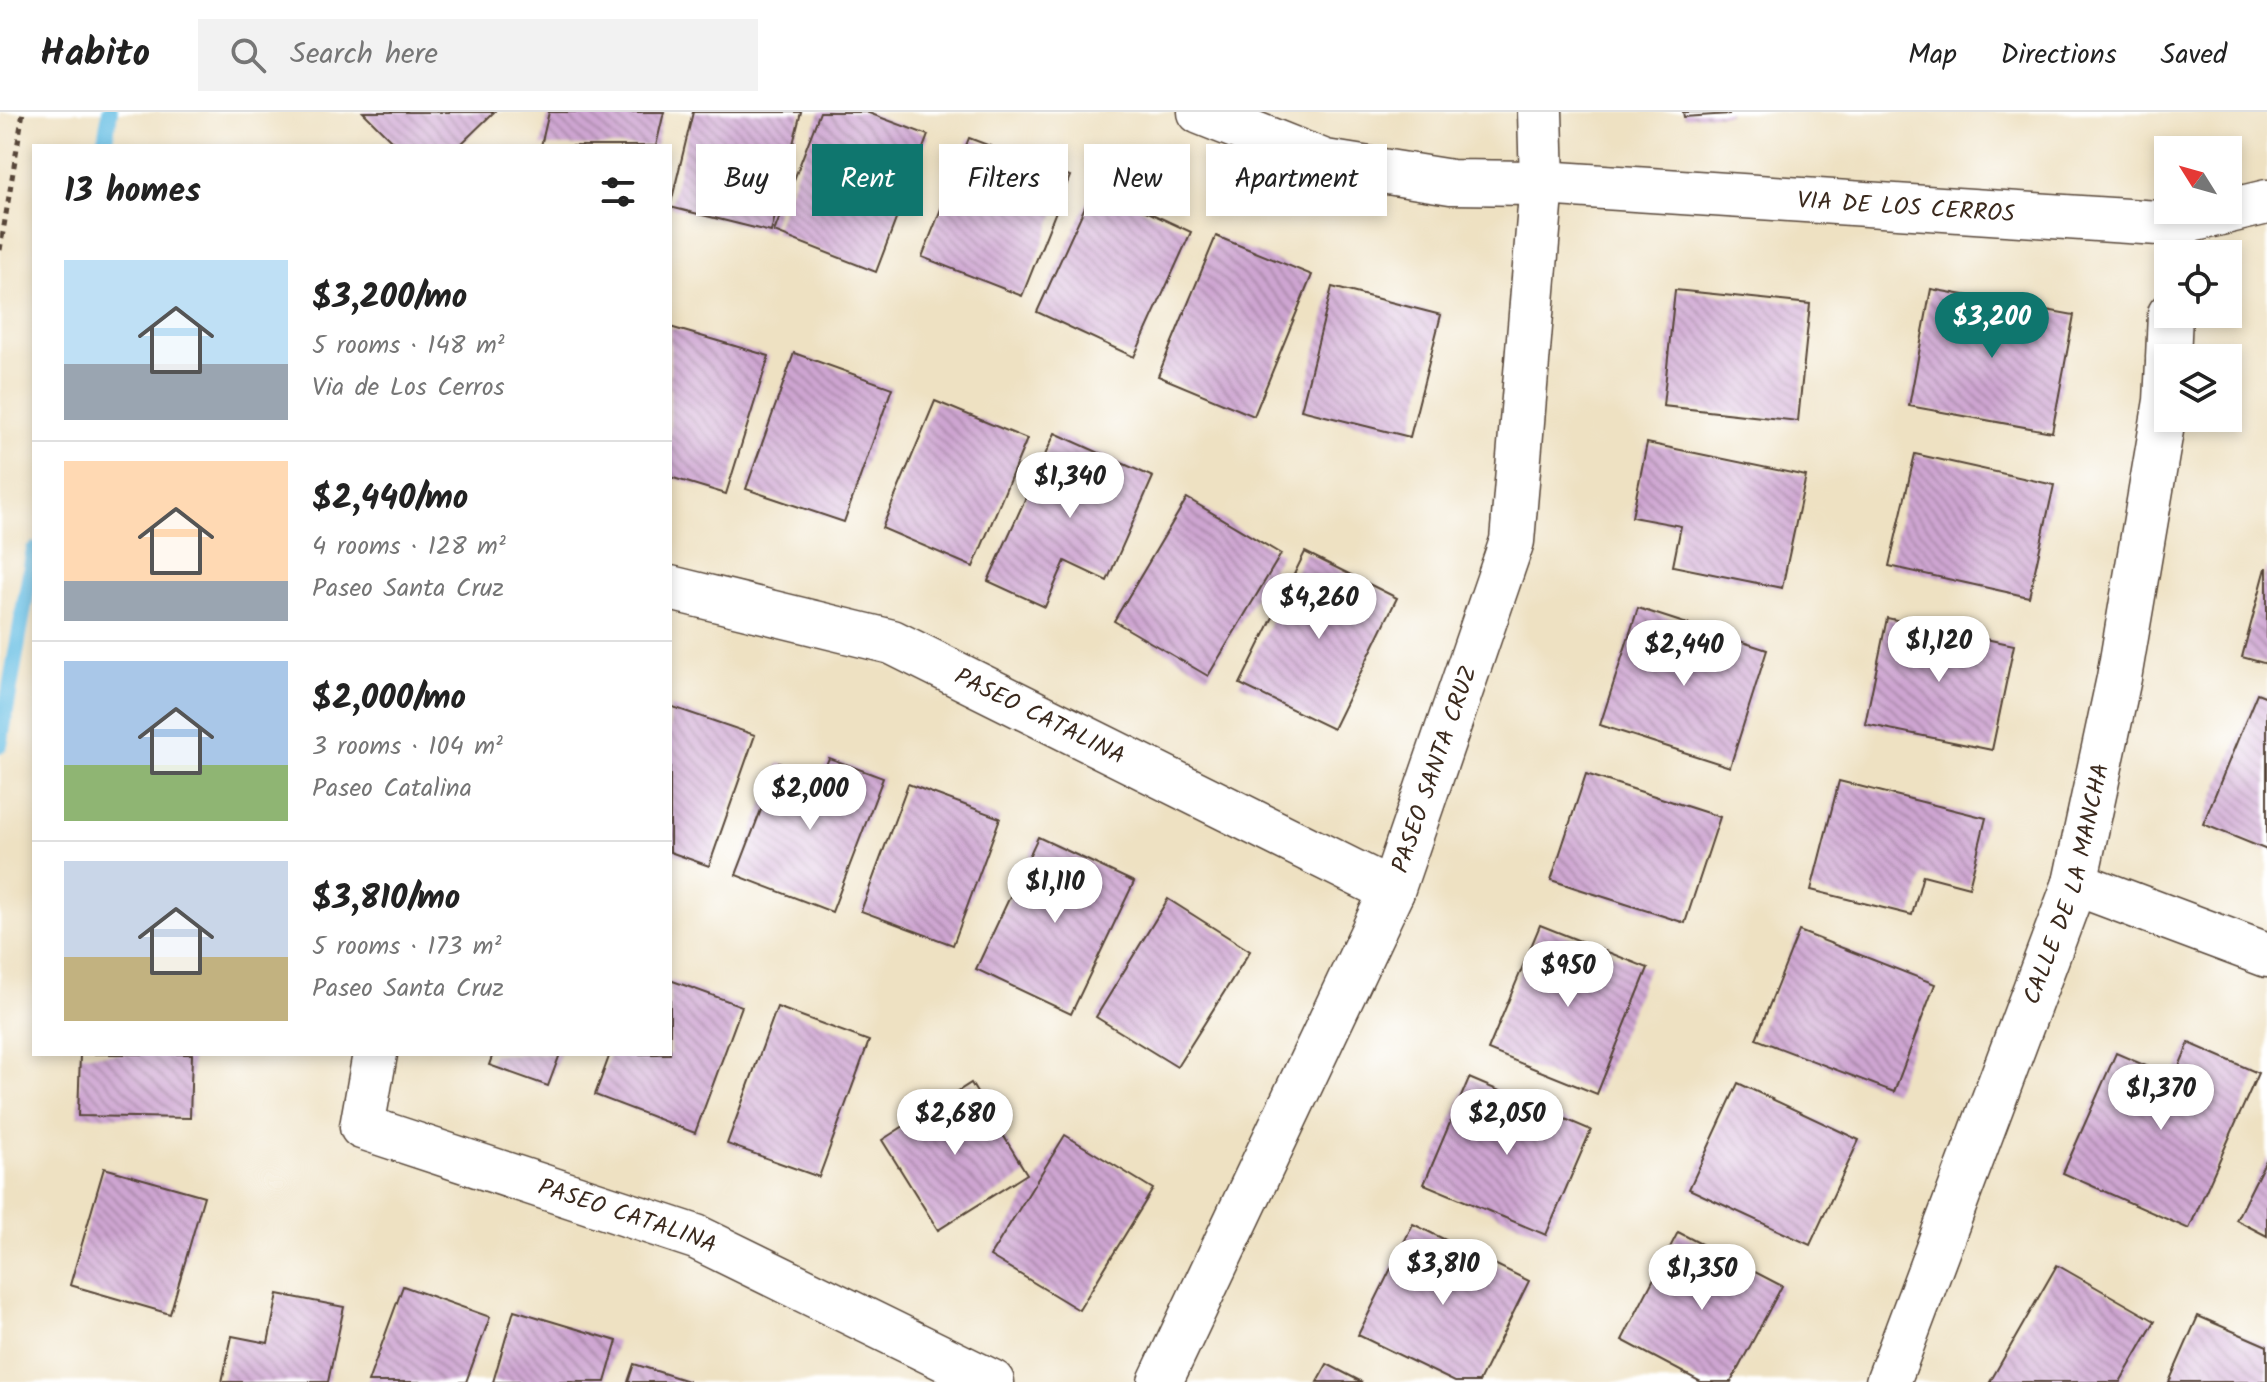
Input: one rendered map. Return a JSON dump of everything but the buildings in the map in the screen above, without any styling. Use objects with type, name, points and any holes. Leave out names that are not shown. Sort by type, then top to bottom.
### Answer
[{"type":"street","name":"VIA DE LOS CERROS","points":[[1200,112],[1325,162],[1451,182],[1542,183],[2173,239],[2267,202]]},
{"type":"street","name":"PASEO SANTA CRUZ","points":[[1160,1382],[1392,891],[1512,541],[1542,183],[1540,112]]},
{"type":"street","name":"CALLE DE LA MANCHA","points":[[1888,1382],[2075,883],[2121,663],[2161,432]]},
{"type":"street","name":"PASEO CATALINA","points":[[672,588],[892,642],[1392,891]]},
{"type":"street","points":[[2075,883],[2267,955]]},
{"type":"street","name":"PASEO CATALINA","points":[[375,1056],[362,1127],[696,1237],[992,1382]]},
{"type":"path","points":[[0,250],[23,112]]},
{"type":"waterway","points":[[104,144],[110,112]]},
{"type":"waterway","points":[[0,745],[32,561]]}]
